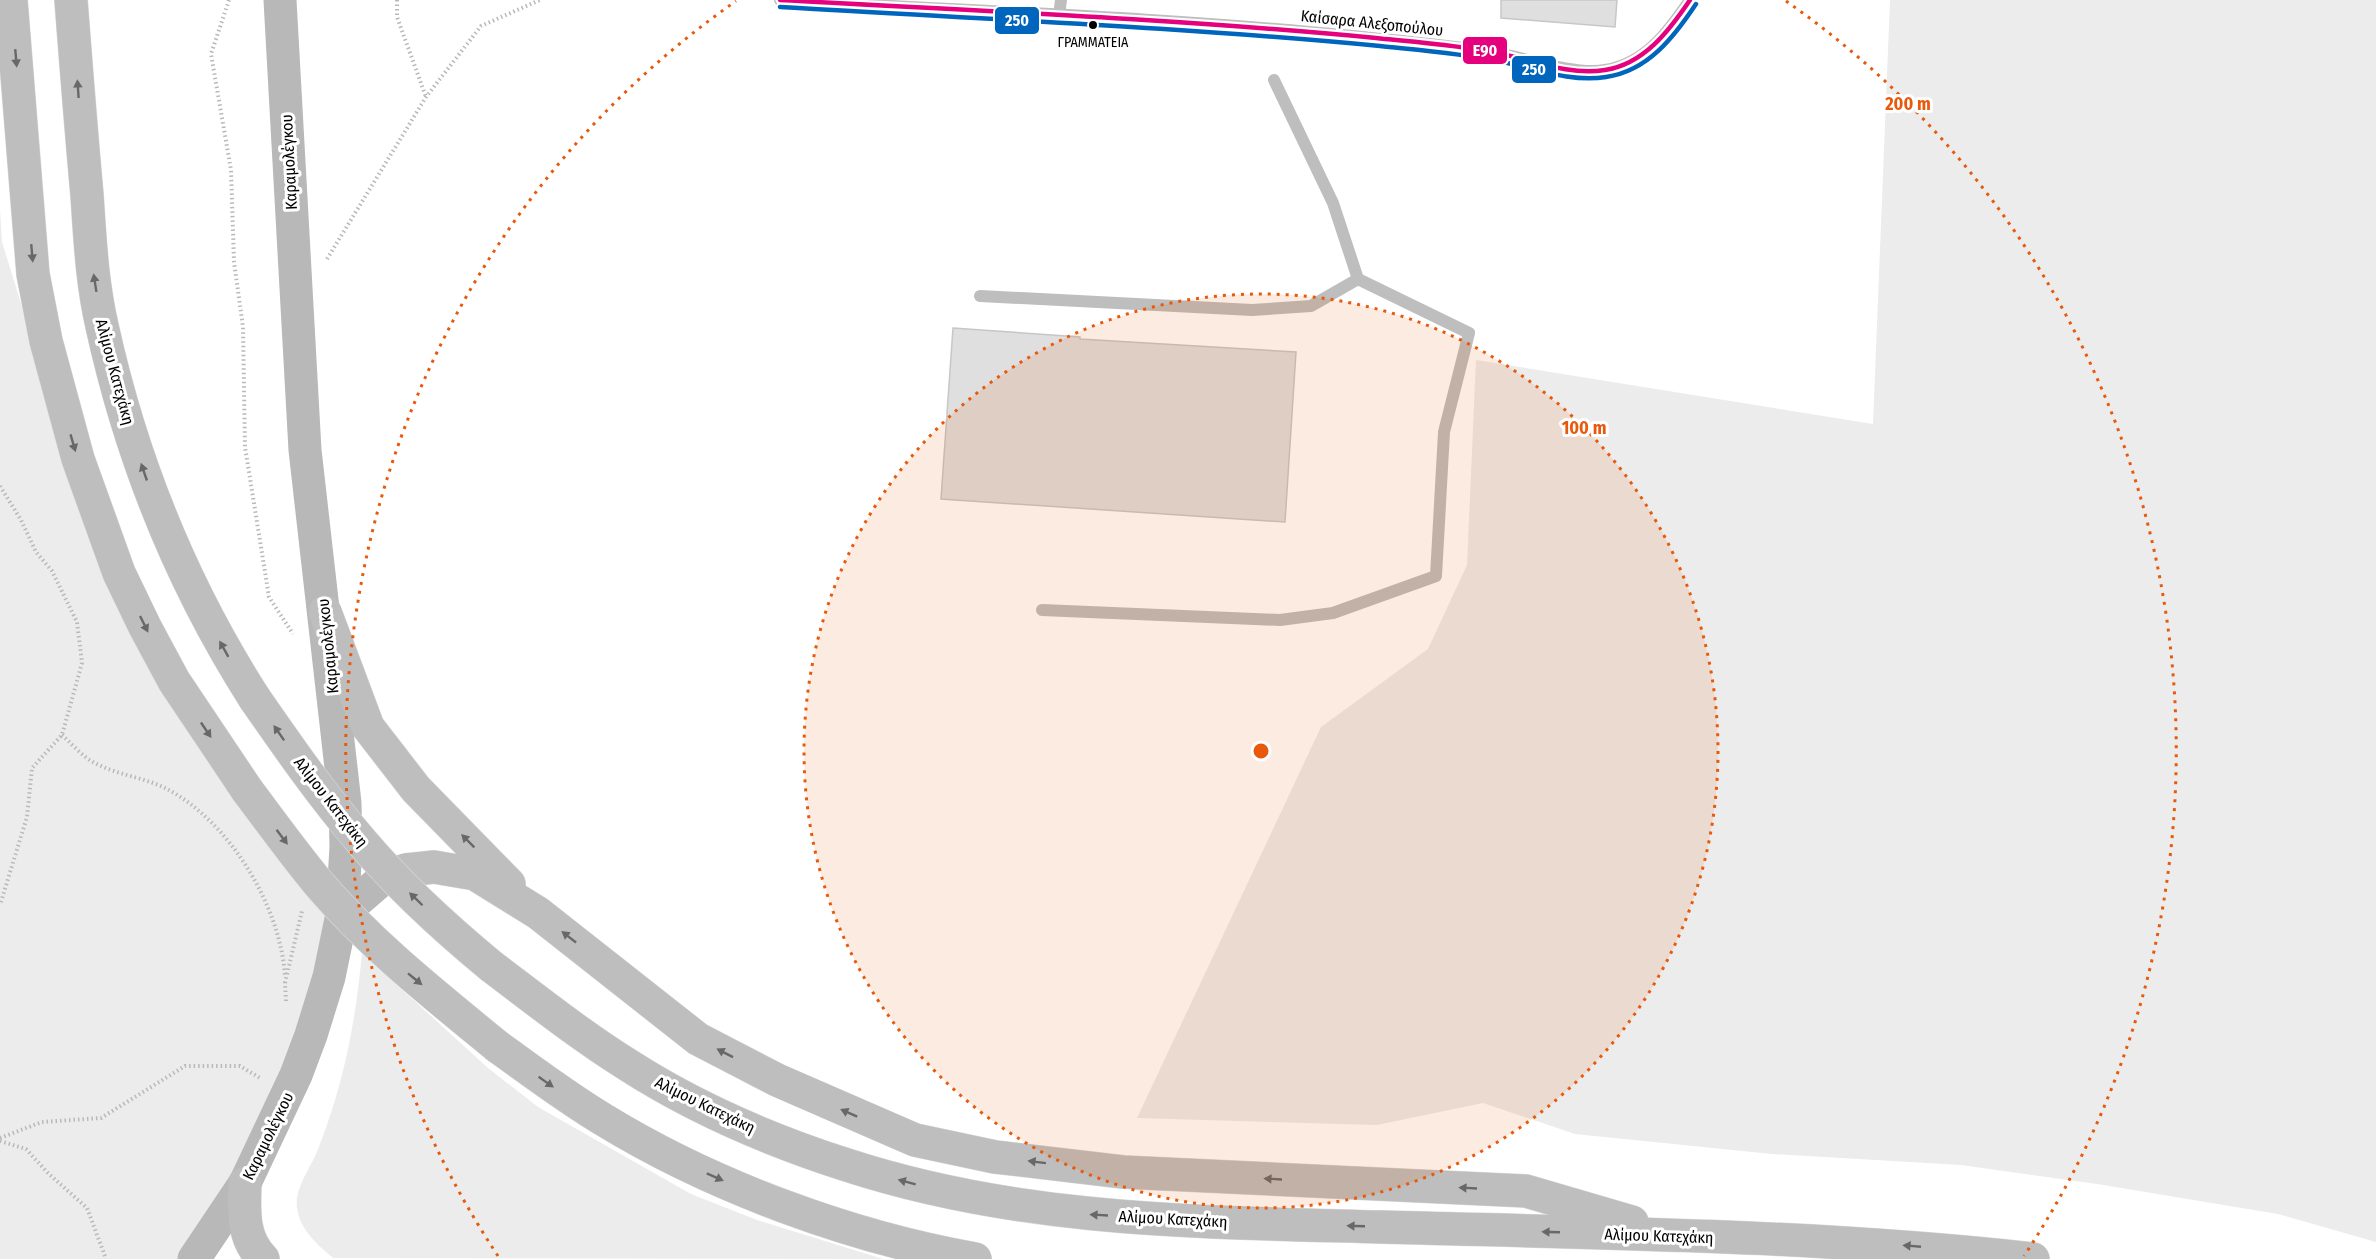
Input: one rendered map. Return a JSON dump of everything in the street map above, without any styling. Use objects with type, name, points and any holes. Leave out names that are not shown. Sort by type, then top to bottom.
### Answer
[{"type":"main road","points":[[11,0],[33,274],[46,341],[78,459],[112,554],[145,627],[174,681],[247,790],[320,885],[406,972],[498,1047],[604,1120],[713,1176],[831,1221],[975,1259]]},
{"type":"main road","name":"Αλίμου Κατεχάκη","points":[[71,0],[93,268],[104,336],[131,434],[173,548],[207,619],[255,699],[328,801],[363,844],[447,929],[491,966],[592,1042],[631,1068],[685,1097],[795,1146],[837,1162],[961,1196],[1076,1214],[1200,1222],[1910,1245],[2033,1259]]},
{"type":"main road","name":"Καραμολέγκου","points":[[194,1259],[245,1183],[296,1075],[329,977],[342,914],[345,803],[305,450],[280,0]]},
{"type":"main road","points":[[325,612],[368,727],[416,789],[538,913]]},
{"type":"main road","points":[[342,914],[386,876],[406,870],[434,867],[475,874],[538,913],[698,1040],[777,1080],[915,1140],[995,1157],[1123,1172],[1526,1191],[1683,1237]]},
{"type":"main road","points":[[245,1183],[244,1223],[256,1251],[263,1259]]},
{"type":"lane","name":"Καίσαρα Αλεξοπούλου","points":[[780,0],[1351,36],[1497,53],[1539,63],[1604,71],[1641,57],[1662,37],[1690,0]]},
{"type":"lane","points":[[1059,16],[1061,0]]},
{"type":"lane","points":[[1042,610],[1280,620],[1333,613],[1436,576],[1444,432],[1469,333],[1358,279],[1333,203],[1274,80]]},
{"type":"lane","points":[[980,296],[1252,310],[1311,306],[1358,279]]},
{"type":"path","points":[[229,0],[212,54],[231,171],[234,262],[243,327],[245,447],[269,597],[295,638]]},
{"type":"path","points":[[397,0],[397,17],[426,97]]},
{"type":"path","points":[[323,265],[426,97],[481,26],[540,0]]},
{"type":"path","points":[[0,486],[21,520],[36,552],[52,571],[77,622],[82,663],[62,735],[32,768],[27,817],[0,905]]},
{"type":"path","points":[[62,735],[92,762],[167,789],[218,829],[238,852],[278,930],[284,953],[286,1003]]},
{"type":"path","points":[[285,983],[303,906]]},
{"type":"path","points":[[0,1139],[42,1122],[101,1118],[185,1066],[240,1066],[266,1081]]},
{"type":"path","points":[[0,1139],[26,1149],[48,1173],[87,1208],[106,1259]]},
{"type":"shaded area","points":[[1890,0],[2376,0],[2376,1242],[2278,1214],[2097,1184],[1961,1165],[1772,1154],[1575,1134],[1483,1103],[1377,1125],[1137,1118],[1321,727],[1428,649],[1467,565],[1476,360],[1873,424]]},
{"type":"shaded area","points":[[0,209],[2,242],[95,543],[331,914],[312,1004],[198,1259],[0,1259]]},
{"type":"shaded area","points":[[362,953],[488,1068],[538,1107],[691,1194],[757,1220],[883,1259],[333,1258],[305,1230],[299,1216],[297,1201],[300,1187],[326,1127],[341,1078],[352,1030]]},
{"type":"building","points":[[1501,0],[1617,0],[1615,27],[1501,18]]},
{"type":"building","points":[[953,328],[1080,337],[1080,339],[1296,352],[1285,522],[941,499]]},
{"type":"transit line","name":"Ε90","points":[[780,0],[1301,31],[1468,48],[1578,71],[1605,70],[1632,61],[1664,34],[1690,0]]},
{"type":"transit line","name":"250","points":[[780,7],[1155,28],[1305,39],[1454,54],[1498,61],[1552,74],[1593,78],[1621,73],[1647,60],[1669,40],[1696,4]]},
{"type":"place","name":"ΓΡΑΜΜΑΤΕΙΑ","points":[[1093,25]]}]
